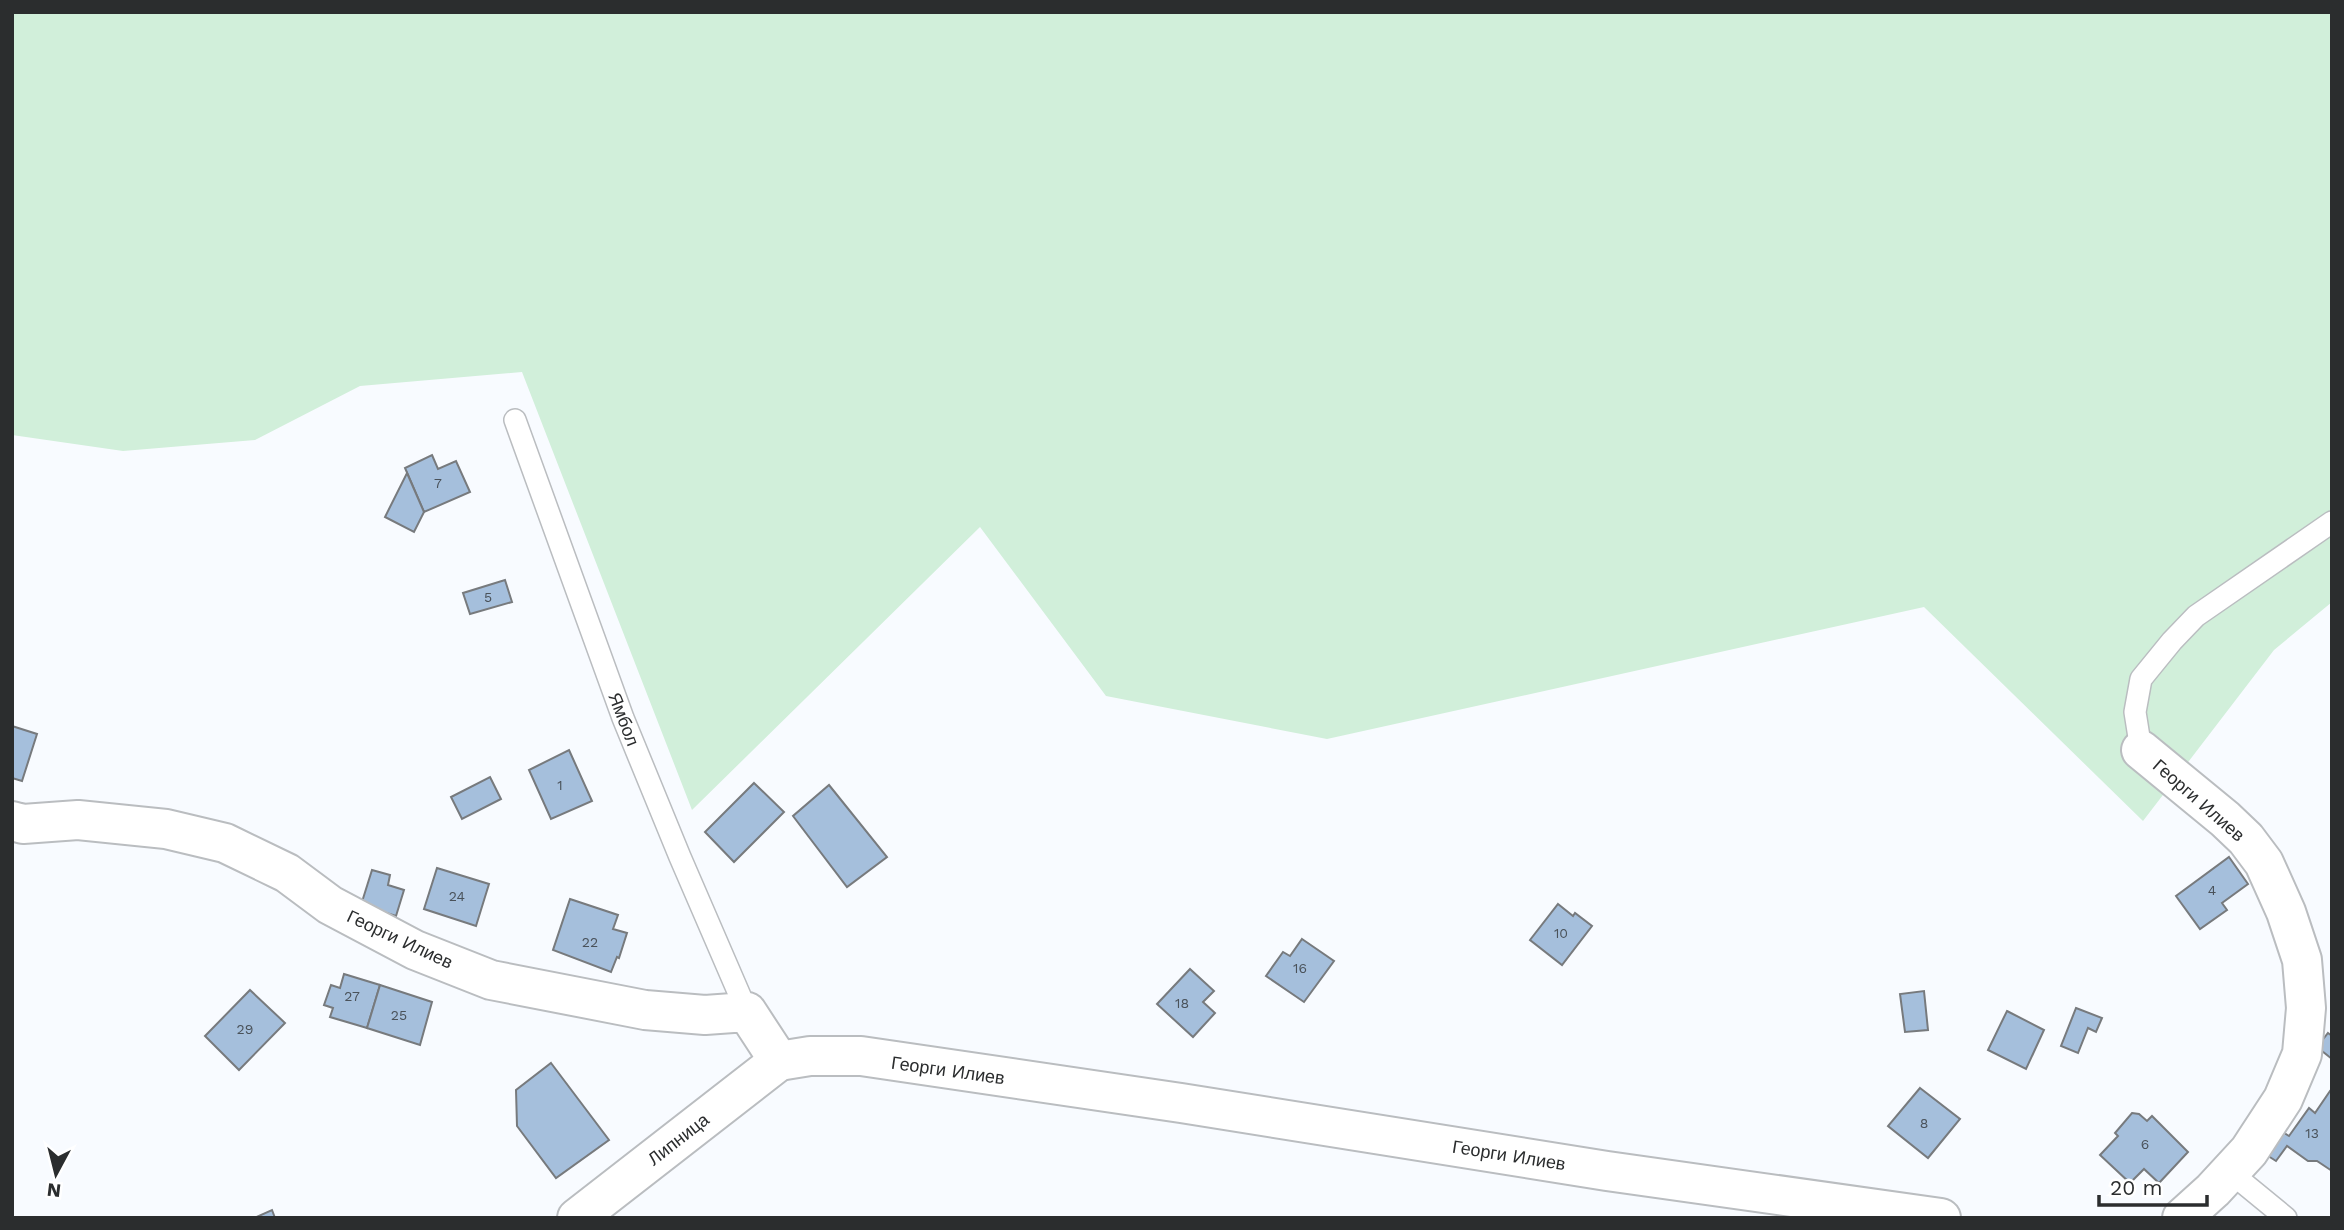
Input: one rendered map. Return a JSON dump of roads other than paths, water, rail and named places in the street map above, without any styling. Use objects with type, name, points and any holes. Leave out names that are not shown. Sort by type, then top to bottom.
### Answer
[{"type":"street","name":"Георги Илиев","points":[[2141,750],[2246,839],[2264,863],[2286,912],[2302,960],[2306,1008],[2302,1054],[2283,1099],[2249,1151],[2182,1218]]},
{"type":"street","name":"Георги Илиев","points":[[16,829],[78,820],[166,829],[225,843],[287,873],[330,905],[415,950],[491,979],[645,1010],[705,1015],[747,1012]]},
{"type":"street","points":[[747,1012],[779,1061]]},
{"type":"street","name":"Георги Илиев","points":[[779,1061],[810,1056],[861,1056],[1181,1103],[1607,1171],[1941,1218]]},
{"type":"street","name":"Липница","points":[[577,1218],[779,1061]]},
{"type":"lane","name":"Ямбол","points":[[515,420],[623,718],[747,1012]]},
{"type":"lane","points":[[2141,750],[2135,712],[2141,678],[2172,640],[2196,616],[2332,522]]},
{"type":"lane","points":[[2230,1172],[2286,1218]]}]
